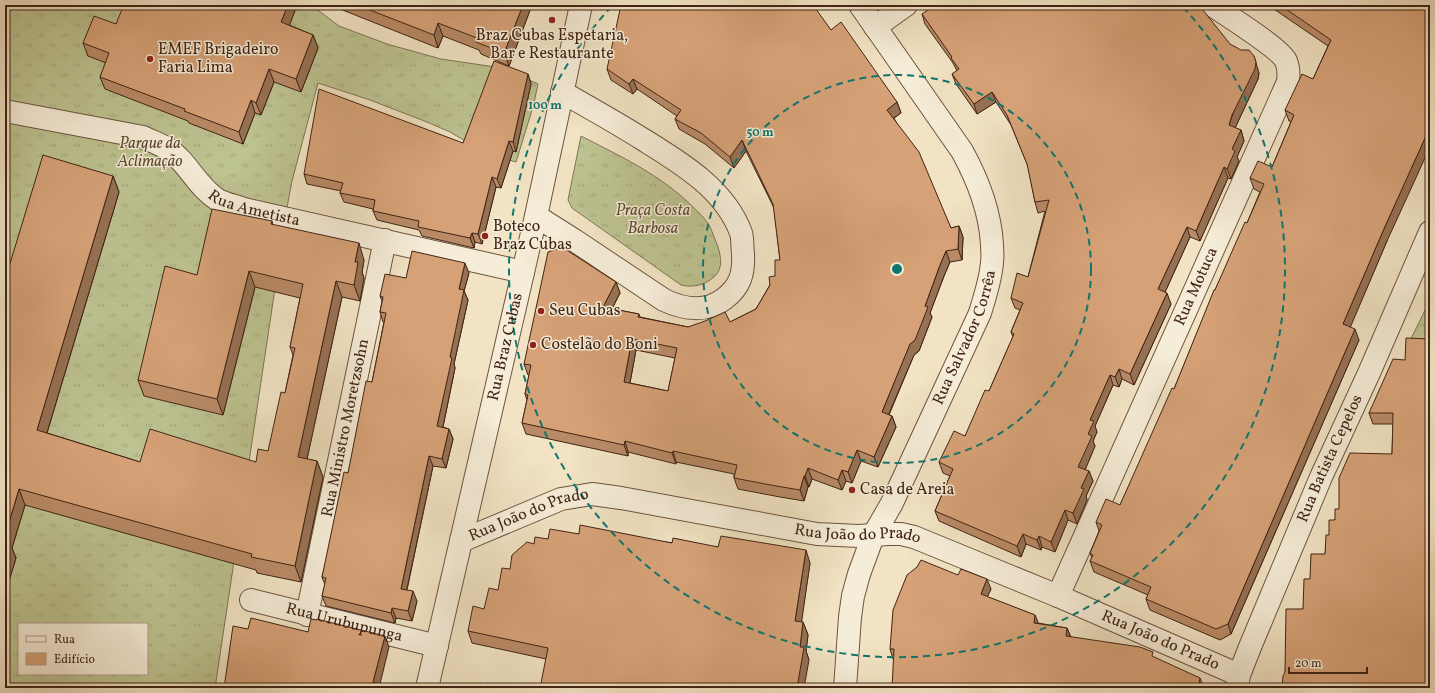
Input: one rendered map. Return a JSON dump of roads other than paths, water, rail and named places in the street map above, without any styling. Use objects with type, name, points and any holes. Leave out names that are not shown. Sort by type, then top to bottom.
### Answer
[{"type":"street","name":"Rua Braz Cubas","points":[[427,688],[536,216],[581,5]]},
{"type":"street","name":"Rua Salvador Corrêa","points":[[845,688],[850,617],[853,596],[859,574],[873,536],[892,503],[980,313],[989,283],[993,261],[991,230],[987,211],[970,166],[962,151],[860,5]]},
{"type":"street","points":[[875,27],[906,5]]},
{"type":"street","name":"Rua Motuca","points":[[1058,596],[1288,82],[1289,70],[1285,59],[1276,50],[1212,5]]},
{"type":"street","points":[[536,216],[664,300],[677,306],[698,309],[716,305],[733,292],[742,275],[743,263],[741,234],[731,213],[716,194],[675,159],[562,92]]},
{"type":"street","name":"Rua Ametista","points":[[5,111],[143,137],[169,149],[206,191],[223,202],[244,209],[523,272]]},
{"type":"street","name":"Rua Batista Cepelos","points":[[1238,681],[1321,477],[1369,373],[1430,232]]},
{"type":"street","name":"Rua Ministro Moretzsohn","points":[[307,615],[385,240]]},
{"type":"street","name":"Rua João do Prado","points":[[461,541],[561,500],[592,494],[817,534],[873,536],[895,534],[914,537],[1058,596],[1238,681]]},
{"type":"street","name":"Rua Urubupunga","points":[[251,600],[437,646]]},
{"type":"place","name":"Braz Cubas Espetaria, Bar e Restaurante","points":[[552,20]]},
{"type":"place","name":"EMEF Brigadeiro Faria Lima","points":[[150,59]]},
{"type":"place","name":"Boteco Braz Cubas","points":[[485,236]]},
{"type":"place","name":"Seu Cubas","points":[[541,311]]},
{"type":"place","name":"Costelão do Boni","points":[[533,345]]},
{"type":"place","name":"Casa de Areia","points":[[852,490]]},
{"type":"park label","name":"Parque da Aclimação","points":[[150,153]]},
{"type":"park label","name":"Praça Costa Barbosa","points":[[653,220]]}]
